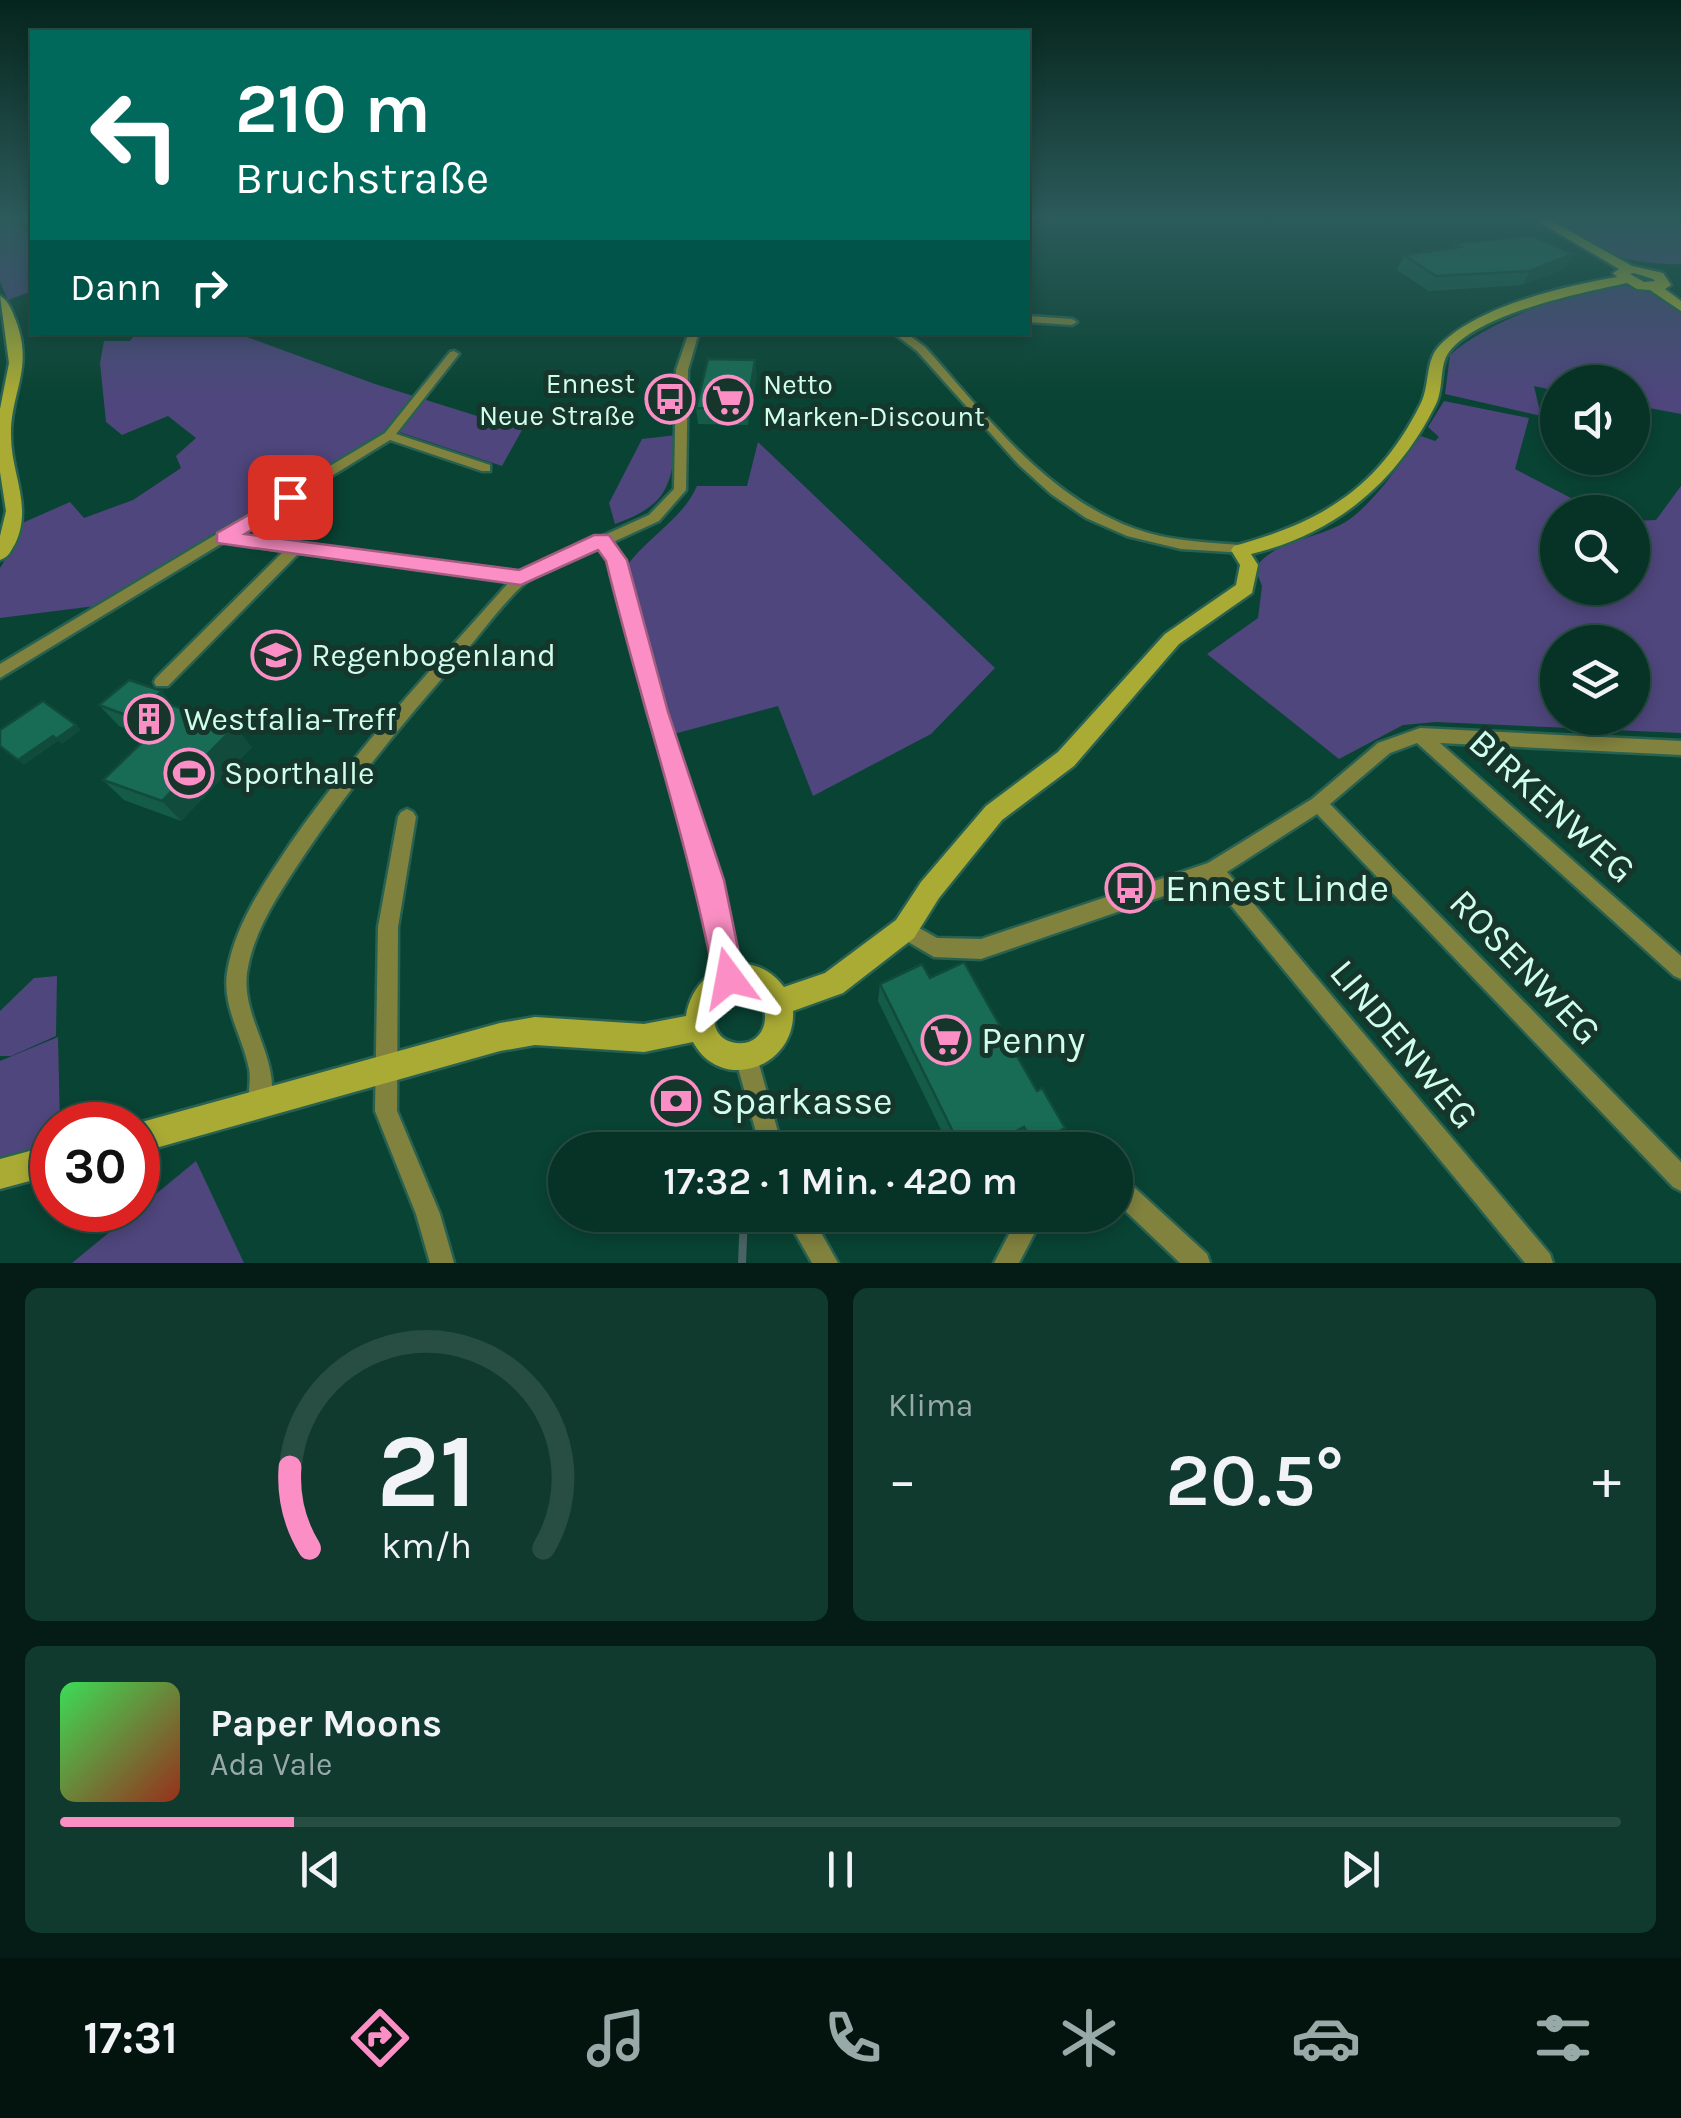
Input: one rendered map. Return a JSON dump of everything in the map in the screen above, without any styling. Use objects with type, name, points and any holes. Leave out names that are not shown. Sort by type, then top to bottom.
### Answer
[{"type":"street","points":[[900,335],[921,349],[1070,505],[1144,540],[1240,550],[1294,538],[1347,507],[1414,429],[1433,394],[1441,353],[1463,334],[1612,279]]},
{"type":"street","points":[[1662,279],[1681,307]]},
{"type":"street","points":[[0,300],[16,336],[20,362],[2,440],[17,497],[15,518],[0,554]]},
{"type":"street","points":[[1030,320],[1072,322]]},
{"type":"street","points":[[259,1106],[261,1076],[239,1011],[237,972],[245,934],[273,886],[366,759],[521,578],[654,518],[680,490],[682,370],[693,335]]},
{"type":"street","points":[[0,672],[389,436],[454,354]]},
{"type":"street","points":[[389,436],[486,468]]},
{"type":"street","points":[[224,538],[521,578]]},
{"type":"street","points":[[601,540],[616,560],[655,712],[710,880],[729,978]]},
{"type":"street","points":[[162,682],[295,548]]},
{"type":"street","points":[[778,1003],[833,984],[905,929],[930,890],[994,813],[1066,759],[1172,639],[1246,588],[1249,565],[1240,550]]},
{"type":"street","points":[[905,929],[934,947],[981,949],[1214,870],[1318,804],[1384,748],[1420,735],[1681,748]]},
{"type":"street","name":"BIRKENWEG","points":[[1420,735],[1681,969]]},
{"type":"street","name":"ROSENWEG","points":[[1318,804],[1681,1179]]},
{"type":"street","points":[[407,817],[388,927],[386,1112],[428,1214],[442,1263]]},
{"type":"street","name":"LINDENWEG","points":[[1214,870],[1541,1263]]},
{"type":"street","points":[[729,978],[758,979],[778,1003],[776,1032],[767,1045],[746,1057],[716,1051],[700,1027],[708,995],[729,978]]},
{"type":"street","points":[[160,1132],[535,1031],[644,1038],[700,1027]]},
{"type":"street","points":[[746,1057],[767,1132]]},
{"type":"street","points":[[0,1174],[30,1166]]},
{"type":"street","points":[[1133,1202],[1198,1263]]},
{"type":"street","points":[[807,1232],[826,1263]]},
{"type":"street","points":[[1006,1263],[1023,1232]]},
{"type":"shaded area","points":[[0,279],[30,279],[30,292],[8,300]]},
{"type":"shaded area","points":[[1628,286],[1651,292],[1681,312],[1681,414],[1650,408],[1650,365],[1540,365],[1540,387],[1534,386],[1540,416],[1445,394],[1450,355],[1466,342],[1534,308]]},
{"type":"shaded area","points":[[134,335],[241,335],[375,384],[522,430],[502,466],[390,429],[103,605],[0,618],[0,568],[18,538],[20,524],[70,502],[84,518],[133,500],[181,468],[176,456],[196,438],[168,416],[122,435],[106,422],[100,363],[104,341],[130,341]]},
{"type":"shaded area","points":[[1444,401],[1529,418],[1515,469],[1565,495],[1540,495],[1540,605],[1650,605],[1650,520],[1656,520],[1681,486],[1681,733],[1650,732],[1650,625],[1540,625],[1540,727],[1436,722],[1403,725],[1339,759],[1207,654],[1258,618],[1262,586],[1255,568],[1264,558],[1350,519],[1379,491],[1421,436],[1435,441],[1439,437],[1428,427]]},
{"type":"shaded area","points":[[677,435],[672,469],[663,492],[646,510],[615,524],[609,503],[642,439]]},
{"type":"shaded area","points":[[758,442],[995,668],[931,734],[813,796],[778,706],[670,735],[626,567],[683,509],[697,486],[747,486]]},
{"type":"shaded area","points":[[57,976],[56,1036],[11,1056],[0,1056],[0,1011],[34,978]]},
{"type":"shaded area","points":[[58,1037],[59,1102],[30,1102],[30,1151],[0,1159],[0,1061]]},
{"type":"shaded area","points":[[196,1161],[244,1263],[72,1263],[110,1232],[160,1232],[160,1191]]},
{"type":"building","name":"Netto Marken-Discount","points":[[708,359],[755,360],[747,409],[696,408]]},
{"type":"building","points":[[129,680],[162,691],[153,699],[235,726],[162,801],[103,780],[158,727],[99,705]]},
{"type":"building","points":[[43,701],[76,725],[18,760],[0,746],[0,730]]},
{"type":"building","name":"Penny","points":[[964,962],[1037,1091],[1042,1088],[1065,1128],[1058,1132],[1027,1132],[1024,1127],[1015,1132],[953,1132],[880,984],[922,964],[930,978]]},
{"type":"waterway","points":[[742,1263],[743,1232]]},
{"type":"place","name":"Ennest Neue Straße","points":[[670,399]]},
{"type":"place","name":"Netto Marken-Discount","points":[[728,400]]},
{"type":"place","name":"Regenbogenland","points":[[276,655]]},
{"type":"place","name":"Westfalia-Treff","points":[[149,719]]},
{"type":"place","name":"Sporthalle","points":[[189,773]]},
{"type":"place","name":"Ennest Linde","points":[[1130,888]]},
{"type":"place","name":"Penny","points":[[946,1040]]},
{"type":"place","name":"Sparkasse","points":[[676,1101]]},
{"type":"route","points":[[290,497],[224,538],[521,578],[601,540],[616,560],[655,712],[710,880],[729,978]]}]
